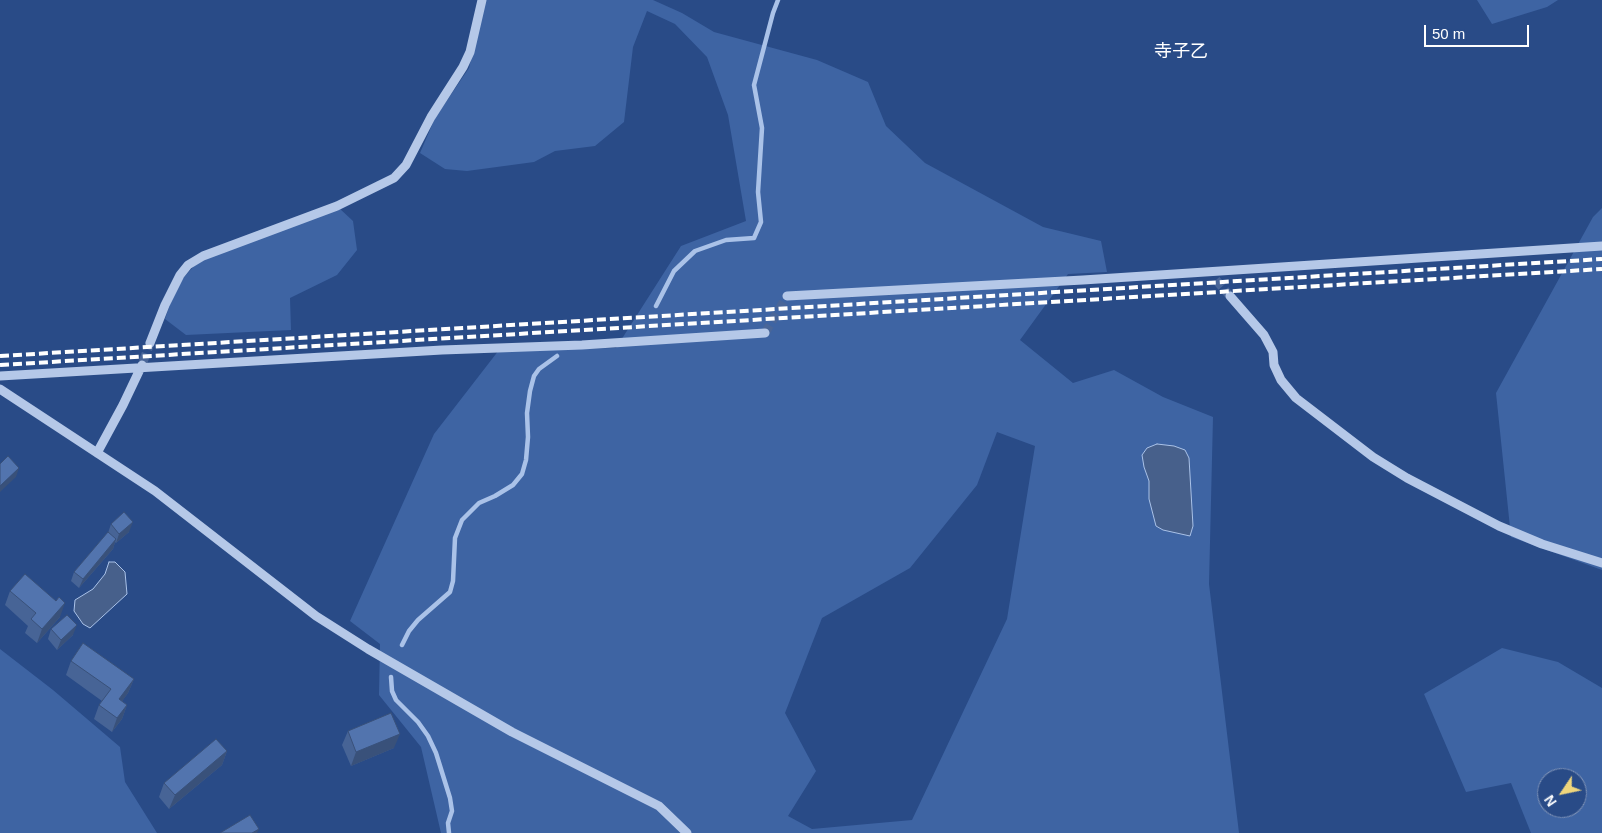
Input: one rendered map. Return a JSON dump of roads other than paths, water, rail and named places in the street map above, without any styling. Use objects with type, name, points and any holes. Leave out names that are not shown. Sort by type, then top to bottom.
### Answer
[{"type":"street","points":[[150,343],[165,305],[180,275],[188,265],[203,256],[337,206],[394,178],[406,165],[431,117],[467,59],[476,30],[482,0]]},
{"type":"street","points":[[787,296],[1214,276],[1602,246]]},
{"type":"street","points":[[1230,296],[1264,335],[1273,352],[1274,365],[1281,380],[1296,398],[1373,457],[1407,478],[1499,526],[1542,544],[1602,563]]},
{"type":"street","points":[[0,376],[142,365],[582,345],[765,333]]},
{"type":"street","points":[[97,453],[142,365]]},
{"type":"street","points":[[0,389],[155,491],[324,620],[368,649],[512,732],[659,806],[687,833]]},
{"type":"waterway","points":[[656,306],[674,271],[695,251],[726,240],[754,238],[761,222],[758,192],[762,128],[754,85],[778,0]]},
{"type":"waterway","points":[[402,645],[409,631],[418,620],[450,592],[453,581],[455,538],[462,520],[479,503],[513,485],[522,474],[526,460],[528,437],[527,413],[534,376],[539,369],[557,356]]},
{"type":"waterway","points":[[391,677],[392,691],[396,700],[418,722],[428,736],[436,753],[450,798],[452,811],[448,823],[449,833]]},
{"type":"tunnel","points":[[1216,280],[1230,296]]},
{"type":"tunnel","points":[[765,333],[787,296]]},
{"type":"tunnel","points":[[143,362],[150,343]]},
{"type":"railway","points":[[0,356],[1602,259]]},
{"type":"railway","points":[[0,365],[1602,269]]},
{"type":"district","name":"寺子乙","points":[[1181,52]]}]
